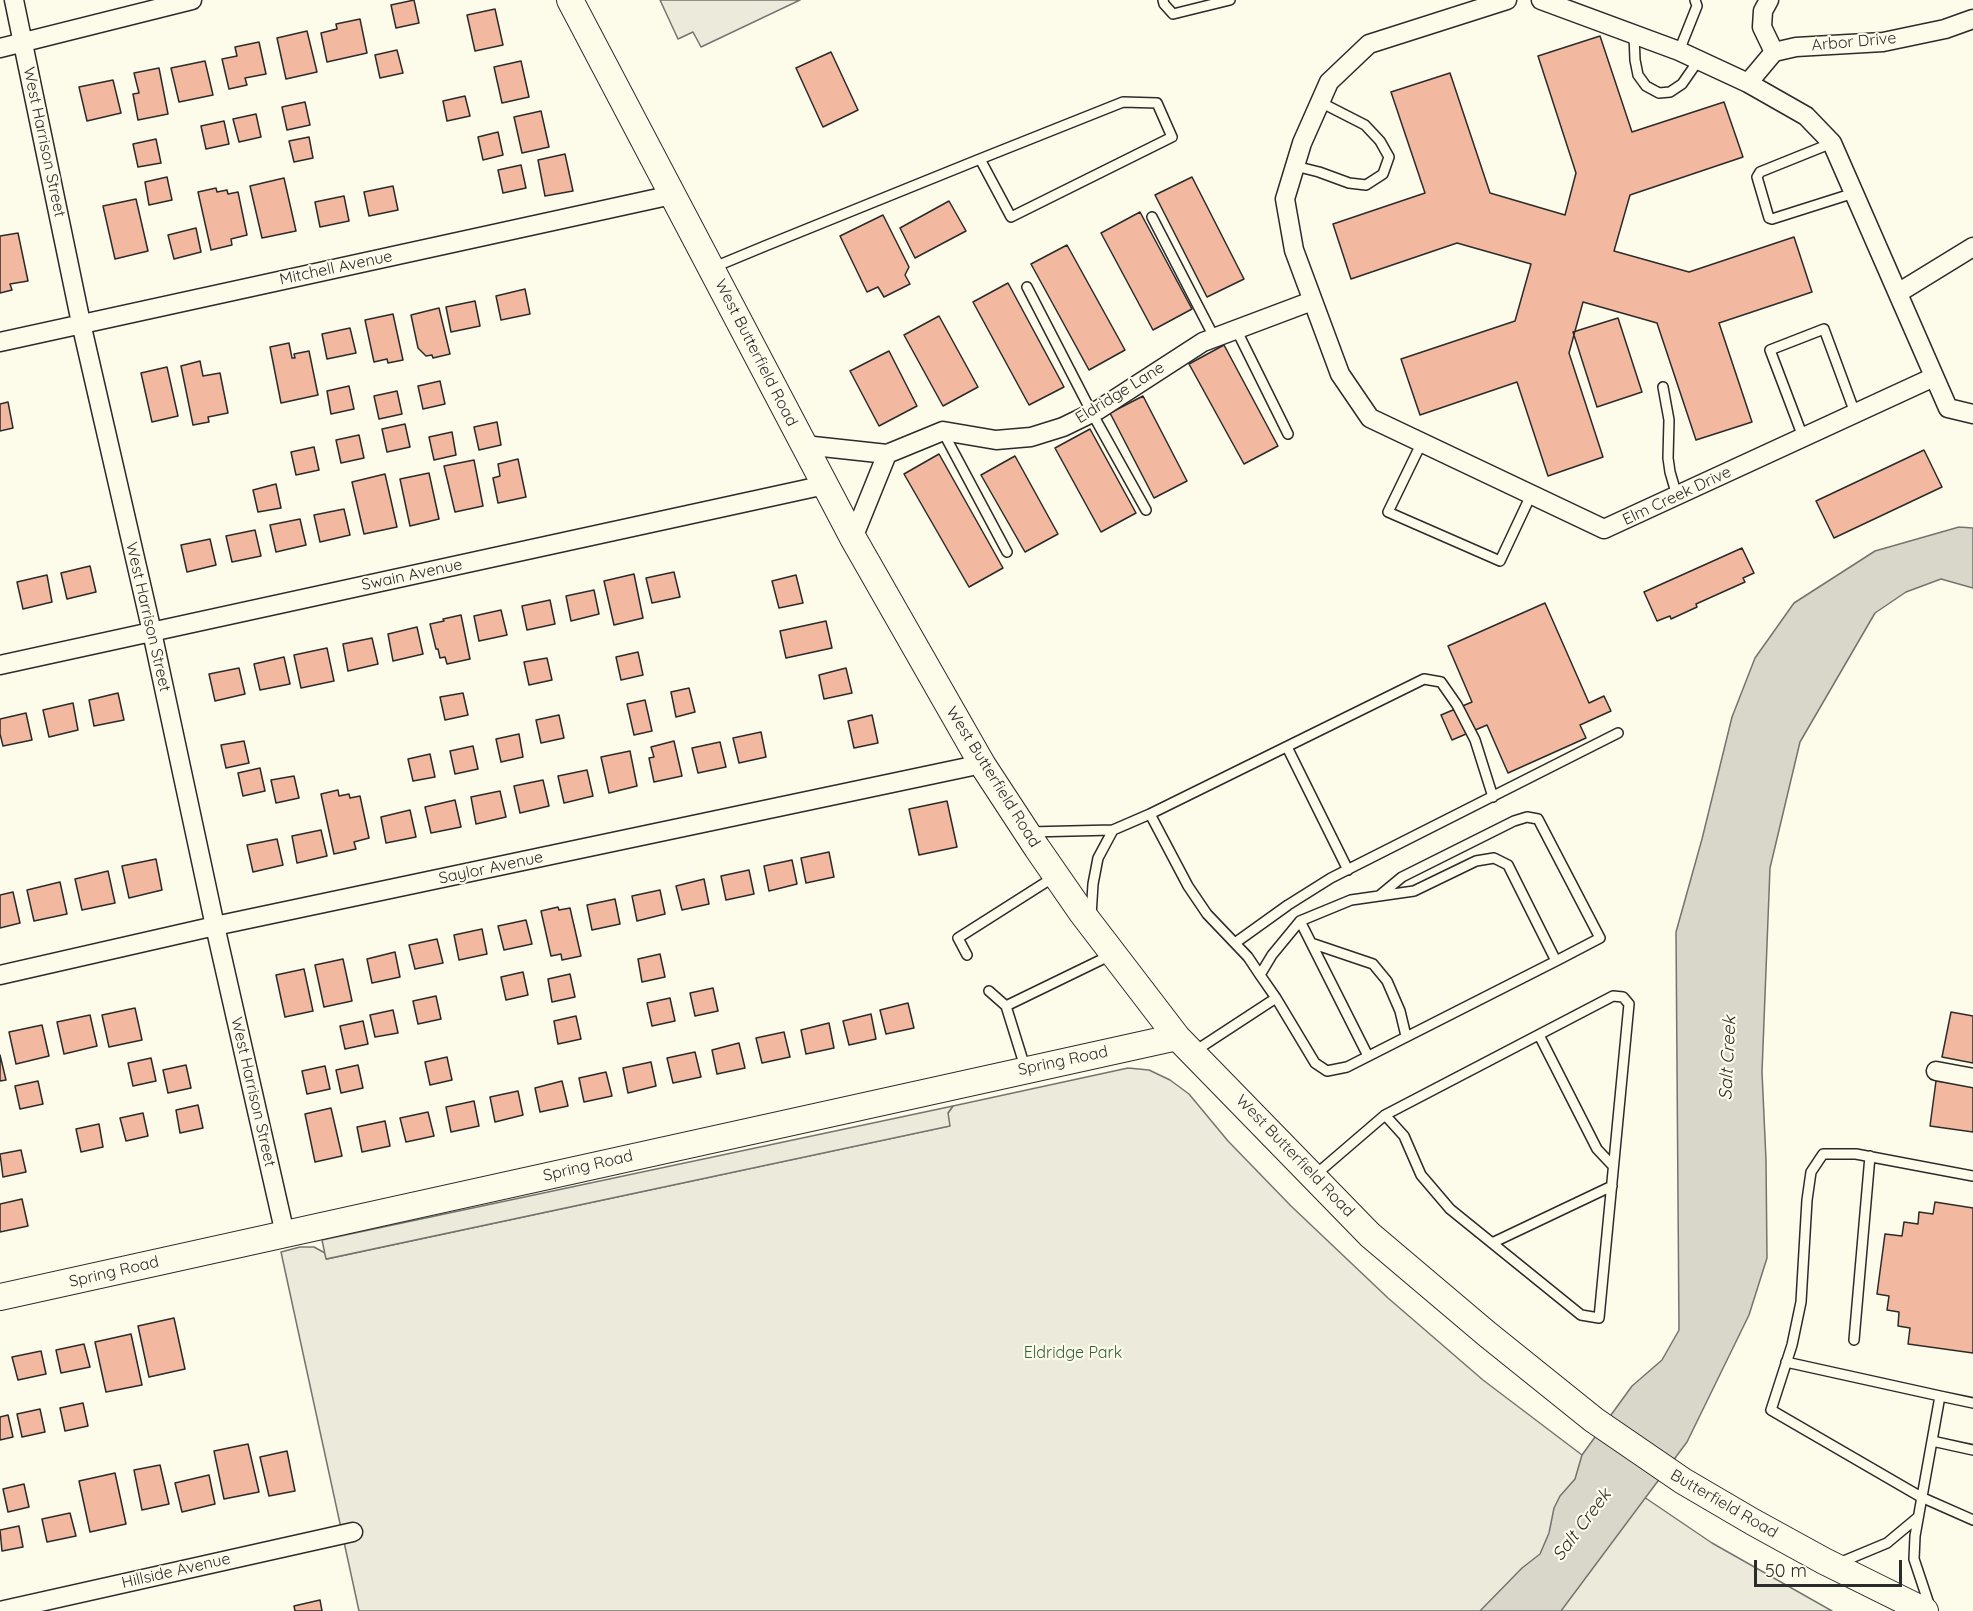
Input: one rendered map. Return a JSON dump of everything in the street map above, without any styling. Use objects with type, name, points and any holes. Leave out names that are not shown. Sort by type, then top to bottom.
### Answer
[{"type":"main road","name":"West Butterfield Road","points":[[570,0],[853,538],[982,764],[1091,925],[1185,1045],[1370,1235],[1487,1334],[1594,1420]]},
{"type":"main road","name":"Spring Road","points":[[0,1297],[1026,1070],[1185,1045]]},
{"type":"main road","name":"Butterfield Road","points":[[1594,1420],[1683,1482],[1833,1565],[1925,1611]]},
{"type":"street","name":"West Harrison Street","points":[[14,0],[81,323],[285,1234]]},
{"type":"street","points":[[0,48],[192,0]]},
{"type":"street","name":"Elm Creek Drive","points":[[1507,0],[1458,8],[1369,44],[1329,82],[1302,142],[1285,198],[1294,250],[1340,374],[1370,418],[1604,529],[1934,377]]},
{"type":"street","points":[[1748,83],[1774,52],[1762,27],[1763,11],[1769,0]]},
{"type":"street","points":[[1549,1],[1679,51],[1748,83],[1806,116],[1832,143],[1948,408],[1973,414]]},
{"type":"street","name":"Arbor Drive","points":[[1774,52],[1796,47],[1883,42],[1945,29],[1973,19]]},
{"type":"street","name":"Mitchell Avenue","points":[[0,342],[672,195]]},
{"type":"street","points":[[1898,293],[1973,247]]},
{"type":"street","name":"Eldridge Lane","points":[[943,431],[996,440],[1030,437],[1063,428],[1092,413],[1203,342],[1312,301]]},
{"type":"street","points":[[804,444],[887,454],[943,431]]},
{"type":"street","points":[[853,538],[887,454]]},
{"type":"street","name":"Swain Avenue","points":[[0,665],[825,485]]},
{"type":"street","name":"Saylor Avenue","points":[[0,975],[215,926],[982,764]]},
{"type":"street","points":[[1936,1071],[1973,1078]]},
{"type":"street","name":"Hillside Avenue","points":[[0,1611],[353,1532]]},
{"type":"lane","points":[[1163,0],[1173,14],[1230,0]]},
{"type":"lane","points":[[1679,51],[1697,6],[1695,0]]},
{"type":"lane","points":[[1634,34],[1638,75],[1646,86],[1659,93],[1670,92],[1682,84],[1698,61]]},
{"type":"lane","points":[[712,268],[980,159],[1123,102],[1157,103],[1172,137],[1011,217],[980,159]]},
{"type":"lane","points":[[1295,166],[1349,183],[1366,185],[1383,174],[1389,157],[1380,141],[1365,125],[1320,102]]},
{"type":"lane","points":[[1832,143],[1760,172],[1757,177],[1769,218],[1772,219],[1854,193]]},
{"type":"lane","points":[[1152,217],[1214,337]]},
{"type":"lane","points":[[1027,287],[1092,413],[1146,510]]},
{"type":"lane","points":[[1236,329],[1288,434]]},
{"type":"lane","points":[[1803,437],[1770,350],[1824,329],[1855,413]]},
{"type":"lane","points":[[1663,387],[1669,420],[1668,458],[1677,496]]},
{"type":"lane","points":[[943,431],[1007,552]]},
{"type":"lane","points":[[1422,442],[1389,513],[1500,561],[1532,495]]},
{"type":"lane","points":[[1026,832],[1113,830],[1424,679],[1441,682],[1457,705],[1475,740],[1492,797]]},
{"type":"lane","points":[[1235,943],[1288,905],[1348,870],[1618,733]]},
{"type":"lane","points":[[1287,747],[1348,870]]},
{"type":"lane","points":[[1150,814],[1188,886],[1207,914],[1248,957],[1276,998],[1315,1064],[1327,1071],[1347,1067],[1600,938],[1538,819],[1527,817],[1514,821],[1402,877],[1379,896]]},
{"type":"lane","points":[[1091,925],[1093,884],[1098,858],[1113,830]]},
{"type":"lane","points":[[1260,975],[1272,955],[1300,921],[1352,900],[1414,891],[1476,861],[1494,858],[1508,865],[1556,961]]},
{"type":"lane","points":[[967,955],[958,938],[1056,875]]},
{"type":"lane","points":[[1300,921],[1368,1056]]},
{"type":"lane","points":[[1311,943],[1373,964],[1387,981],[1400,1011],[1407,1036]]},
{"type":"lane","points":[[1006,1006],[1113,953]]},
{"type":"lane","points":[[989,991],[1006,1006],[1026,1070]]},
{"type":"lane","points":[[1314,1176],[1385,1115],[1613,996],[1623,997],[1629,1004],[1599,1318],[1581,1315],[1450,1209],[1421,1174],[1404,1136],[1385,1115]]},
{"type":"lane","points":[[1185,1045],[1276,998]]},
{"type":"lane","points":[[1539,1035],[1597,1149],[1613,1166]]},
{"type":"lane","points":[[1973,1176],[1870,1156],[1823,1154],[1811,1172],[1807,1200],[1801,1302],[1792,1345],[1771,1410],[1921,1497],[1973,1520]]},
{"type":"lane","points":[[1854,1340],[1870,1156]]},
{"type":"lane","points":[[1492,1243],[1612,1186]]},
{"type":"lane","points":[[1786,1362],[1973,1403]]},
{"type":"lane","points":[[1932,1611],[1914,1559],[1917,1518],[1940,1396]]},
{"type":"lane","points":[[1932,1441],[1973,1450]]},
{"type":"lane","points":[[1833,1565],[1865,1554],[1887,1543],[1917,1518]]},
{"type":"green space","name":"Eldridge Park","points":[[1128,1068],[1149,1070],[1170,1080],[1189,1094],[1228,1141],[1291,1206],[1388,1298],[1483,1380],[1582,1455],[1712,1543],[1832,1611],[359,1611],[281,1252],[300,1247],[314,1247],[325,1253],[327,1259],[949,1126],[948,1113],[953,1106]]},
{"type":"shaded area","points":[[660,0],[800,0],[701,47],[693,32],[678,39]]},
{"type":"shaded area","points":[[953,1106],[948,1113],[950,1126],[326,1259],[322,1240]]},
{"type":"water","name":"Salt Creek","points":[[1959,527],[1973,528],[1973,588],[1941,579],[1906,592],[1875,613],[1800,742],[1770,868],[1762,1072],[1767,1258],[1749,1315],[1687,1442],[1561,1611],[1480,1611],[1522,1568],[1540,1554],[1549,1533],[1554,1508],[1560,1496],[1575,1479],[1582,1455],[1632,1386],[1662,1360],[1679,1330],[1676,932],[1732,717],[1755,658],[1794,603],[1875,551]]},
{"type":"building","points":[[414,0],[419,23],[396,28],[391,5]]},
{"type":"building","points":[[495,9],[503,45],[475,51],[467,15]]},
{"type":"building","points":[[360,19],[367,53],[327,62],[321,33],[337,29],[336,24]]},
{"type":"building","points":[[307,31],[317,72],[286,79],[277,38]]},
{"type":"building","points":[[1600,36],[1632,132],[1724,102],[1743,157],[1630,195],[1614,251],[1689,272],[1794,237],[1812,292],[1719,323],[1752,422],[1696,440],[1657,323],[1583,302],[1569,353],[1603,457],[1548,476],[1517,382],[1420,415],[1401,359],[1515,321],[1531,264],[1457,243],[1351,279],[1333,224],[1425,193],[1391,92],[1450,73],[1490,193],[1565,215],[1576,173],[1538,56]]},
{"type":"building","points":[[259,42],[266,74],[245,78],[247,85],[229,89],[222,59],[237,56],[235,47]]},
{"type":"building","points":[[397,50],[403,73],[380,78],[375,55]]},
{"type":"building","points":[[831,52],[858,110],[823,127],[796,68]]},
{"type":"building","points":[[205,61],[213,95],[179,102],[171,68]]},
{"type":"building","points":[[521,61],[529,97],[502,103],[494,67]]},
{"type":"building","points":[[159,68],[168,114],[138,120],[133,94],[139,93],[134,73]]},
{"type":"building","points":[[113,80],[121,113],[87,121],[79,87]]},
{"type":"building","points":[[465,96],[470,116],[447,121],[443,101]]},
{"type":"building","points":[[305,102],[310,125],[287,130],[282,107]]},
{"type":"building","points":[[541,111],[549,147],[522,153],[514,117]]},
{"type":"building","points":[[256,114],[261,137],[239,142],[233,119]]},
{"type":"building","points":[[224,121],[229,144],[206,149],[201,126]]},
{"type":"building","points":[[498,132],[503,155],[483,160],[478,137]]},
{"type":"building","points":[[309,137],[313,158],[294,162],[289,141]]},
{"type":"building","points":[[156,139],[161,163],[138,167],[133,144]]},
{"type":"building","points":[[565,154],[573,191],[545,196],[538,160]]},
{"type":"building","points":[[521,165],[526,188],[503,193],[498,170]]},
{"type":"building","points":[[167,177],[172,200],[149,205],[145,182]]},
{"type":"building","points":[[1192,177],[1244,279],[1207,297],[1155,195]]},
{"type":"building","points":[[284,178],[296,231],[262,238],[250,186]]},
{"type":"building","points":[[393,186],[398,210],[369,216],[364,192]]},
{"type":"building","points":[[216,188],[217,192],[227,190],[228,194],[238,192],[247,235],[231,239],[232,245],[211,250],[198,192]]},
{"type":"building","points":[[344,196],[349,221],[320,227],[315,202]]},
{"type":"building","points":[[136,199],[148,251],[115,259],[103,206]]},
{"type":"building","points":[[949,201],[966,231],[915,258],[900,228]]},
{"type":"building","points":[[1140,212],[1192,309],[1153,330],[1101,233]]},
{"type":"building","points":[[883,215],[909,267],[905,275],[910,284],[884,297],[878,287],[867,292],[840,236]]},
{"type":"building","points":[[196,228],[201,252],[174,259],[168,235]]},
{"type":"building","points":[[18,233],[28,281],[10,284],[12,290],[0,293],[0,236]]},
{"type":"building","points":[[1067,245],[1125,350],[1089,370],[1031,264]]},
{"type":"building","points":[[1008,283],[1064,387],[1029,405],[973,302]]},
{"type":"building","points":[[525,289],[530,314],[501,320],[496,296]]},
{"type":"building","points":[[475,301],[480,326],[451,332],[446,307]]},
{"type":"building","points":[[439,308],[450,354],[433,358],[432,355],[426,356],[418,348],[411,315]]},
{"type":"building","points":[[393,314],[403,360],[388,363],[387,359],[374,362],[365,320]]},
{"type":"building","points":[[939,316],[978,387],[943,406],[904,335]]},
{"type":"building","points":[[1618,318],[1642,392],[1597,407],[1573,332]]},
{"type":"building","points":[[350,328],[356,353],[327,359],[322,334]]},
{"type":"building","points":[[289,343],[292,358],[295,358],[294,354],[309,351],[318,395],[281,403],[270,347]]},
{"type":"building","points":[[1224,345],[1278,446],[1244,464],[1189,364]]},
{"type":"building","points":[[889,351],[917,406],[879,426],[850,371]]},
{"type":"building","points":[[200,361],[203,376],[220,373],[228,413],[208,417],[209,422],[193,425],[181,366]]},
{"type":"building","points":[[167,367],[178,416],[152,422],[141,373]]},
{"type":"building","points":[[440,381],[445,404],[423,409],[418,386]]},
{"type":"building","points":[[349,386],[354,409],[331,414],[327,391]]},
{"type":"building","points":[[397,391],[402,414],[379,419],[374,396]]},
{"type":"building","points":[[1143,396],[1187,481],[1154,498],[1110,413]]},
{"type":"building","points":[[8,402],[13,428],[0,431],[0,404]]},
{"type":"building","points":[[497,422],[501,445],[479,450],[474,427]]},
{"type":"building","points":[[405,424],[410,447],[387,452],[382,429]]},
{"type":"building","points":[[1090,429],[1136,513],[1101,532],[1055,448]]},
{"type":"building","points":[[452,432],[456,455],[434,460],[429,437]]},
{"type":"building","points":[[359,435],[364,458],[341,463],[336,440]]},
{"type":"building","points":[[314,447],[319,470],[296,475],[291,452]]},
{"type":"building","points":[[1924,450],[1942,487],[1834,538],[1816,501]]},
{"type":"building","points":[[939,454],[1003,568],[969,587],[904,474]]},
{"type":"building","points":[[1015,456],[1058,534],[1025,552],[981,475]]},
{"type":"building","points":[[518,459],[526,497],[498,503],[493,478],[500,476],[498,464]]},
{"type":"building","points":[[474,460],[483,506],[455,512],[444,466]]},
{"type":"building","points":[[429,473],[439,519],[410,526],[400,479]]},
{"type":"building","points":[[385,474],[397,527],[364,534],[352,482]]},
{"type":"building","points":[[276,484],[281,508],[258,512],[253,490]]},
{"type":"building","points":[[344,509],[350,535],[320,542],[314,515]]},
{"type":"building","points":[[300,519],[306,545],[276,552],[270,525]]},
{"type":"building","points":[[255,530],[261,556],[232,562],[226,536]]},
{"type":"building","points":[[210,539],[216,565],[187,572],[181,545]]},
{"type":"building","points":[[1742,548],[1754,573],[1743,578],[1745,582],[1696,604],[1697,607],[1671,619],[1670,616],[1657,621],[1644,592]]},
{"type":"building","points":[[90,566],[96,592],[67,599],[61,573]]},
{"type":"building","points":[[674,572],[680,597],[652,603],[646,578]]},
{"type":"building","points":[[634,574],[643,618],[614,625],[604,581]]},
{"type":"building","points":[[47,575],[52,602],[23,609],[17,582]]},
{"type":"building","points":[[796,575],[803,603],[779,608],[772,581]]},
{"type":"building","points":[[594,590],[599,614],[571,621],[566,596]]},
{"type":"building","points":[[550,600],[555,624],[527,630],[522,606]]},
{"type":"building","points":[[1545,603],[1589,703],[1604,696],[1611,711],[1580,725],[1586,738],[1508,773],[1487,725],[1452,740],[1441,715],[1472,702],[1448,646]]},
{"type":"building","points":[[501,610],[507,635],[479,641],[474,616]]},
{"type":"building","points":[[461,615],[470,659],[447,664],[445,657],[440,658],[438,649],[436,649],[430,624]]},
{"type":"building","points":[[826,621],[832,648],[786,658],[780,631]]},
{"type":"building","points":[[417,627],[423,654],[393,661],[388,634]]},
{"type":"building","points":[[372,638],[378,664],[348,671],[343,644]]},
{"type":"building","points":[[327,648],[334,681],[301,688],[294,655]]},
{"type":"building","points":[[638,652],[643,675],[621,680],[616,657]]},
{"type":"building","points":[[284,657],[290,684],[260,690],[254,664]]},
{"type":"building","points":[[547,658],[552,680],[529,685],[524,662]]},
{"type":"building","points":[[239,668],[245,694],[215,701],[209,674]]},
{"type":"building","points":[[846,668],[852,693],[824,699],[819,675]]},
{"type":"building","points":[[689,688],[695,712],[676,717],[671,692]]},
{"type":"building","points":[[118,693],[124,720],[94,726],[89,700]]},
{"type":"building","points":[[463,693],[468,715],[445,720],[440,697]]},
{"type":"building","points":[[645,700],[652,731],[634,735],[627,704]]},
{"type":"building","points":[[73,703],[78,730],[49,737],[43,710]]},
{"type":"building","points":[[26,713],[32,740],[3,746],[0,719]]},
{"type":"building","points":[[559,715],[564,738],[541,743],[536,720]]},
{"type":"building","points":[[872,715],[878,743],[854,748],[848,721]]},
{"type":"building","points":[[761,732],[766,757],[739,763],[733,738]]},
{"type":"building","points":[[519,734],[523,757],[501,762],[496,739]]},
{"type":"building","points":[[244,741],[249,763],[226,768],[221,745]]},
{"type":"building","points":[[674,741],[682,776],[654,782],[649,758],[654,757],[651,747]]},
{"type":"building","points":[[720,742],[726,767],[698,773],[692,748]]},
{"type":"building","points":[[473,746],[478,769],[455,774],[450,751]]},
{"type":"building","points":[[630,751],[637,786],[609,793],[601,757]]},
{"type":"building","points":[[430,754],[435,777],[413,781],[408,759]]},
{"type":"building","points":[[260,768],[265,791],[243,796],[238,773]]},
{"type":"building","points":[[587,770],[593,796],[564,803],[558,776]]},
{"type":"building","points":[[294,776],[299,798],[276,803],[271,780]]},
{"type":"building","points":[[543,780],[549,806],[520,813],[514,786]]},
{"type":"building","points":[[338,790],[339,796],[349,794],[350,798],[360,796],[369,838],[354,842],[356,849],[334,854],[321,794]]},
{"type":"building","points":[[500,791],[506,817],[476,824],[471,797]]},
{"type":"building","points":[[455,800],[461,827],[431,833],[425,807]]},
{"type":"building","points":[[947,801],[957,847],[919,855],[909,809]]},
{"type":"building","points":[[410,810],[416,837],[386,843],[381,817]]},
{"type":"building","points":[[321,830],[327,856],[297,863],[292,836]]},
{"type":"building","points":[[277,839],[283,865],[253,872],[247,845]]},
{"type":"building","points":[[829,852],[834,877],[806,883],[801,858]]},
{"type":"building","points":[[156,859],[162,890],[129,898],[122,866]]},
{"type":"building","points":[[792,860],[797,884],[769,891],[764,866]]},
{"type":"building","points":[[749,870],[754,894],[726,900],[721,876]]},
{"type":"building","points":[[108,871],[115,903],[82,910],[75,879]]},
{"type":"building","points":[[704,879],[709,904],[682,910],[676,886]]},
{"type":"building","points":[[60,882],[67,914],[34,921],[27,890]]},
{"type":"building","points":[[660,890],[665,914],[637,921],[632,896]]},
{"type":"building","points":[[13,892],[20,923],[0,928],[0,895]]},
{"type":"building","points":[[615,899],[620,924],[592,930],[587,905]]},
{"type":"building","points":[[558,907],[559,910],[570,908],[581,956],[562,960],[561,954],[551,956],[541,911]]},
{"type":"building","points":[[526,920],[532,944],[504,950],[498,926]]},
{"type":"building","points":[[482,929],[487,954],[459,960],[454,935]]},
{"type":"building","points":[[437,939],[443,963],[415,969],[409,945]]},
{"type":"building","points":[[395,952],[400,977],[372,983],[367,959]]},
{"type":"building","points":[[660,954],[665,977],[642,982],[638,959]]},
{"type":"building","points":[[343,959],[352,1001],[324,1007],[315,965]]},
{"type":"building","points":[[304,969],[313,1011],[285,1017],[276,975]]},
{"type":"building","points":[[523,972],[528,995],[506,1000],[501,977]]},
{"type":"building","points":[[570,974],[575,997],[552,1002],[548,979]]},
{"type":"building","points":[[713,988],[718,1011],[695,1016],[690,993]]},
{"type":"building","points":[[436,996],[441,1019],[418,1024],[413,1001]]},
{"type":"building","points":[[670,998],[675,1021],[652,1026],[647,1003]]},
{"type":"building","points":[[908,1003],[914,1028],[886,1034],[880,1010]]},
{"type":"building","points":[[135,1008],[142,1040],[109,1047],[102,1015]]},
{"type":"building","points":[[393,1010],[398,1033],[375,1037],[370,1015]]},
{"type":"building","points":[[1951,1012],[1973,1016],[1973,1063],[1942,1057]]},
{"type":"building","points":[[871,1014],[876,1039],[849,1045],[843,1021]]},
{"type":"building","points":[[90,1015],[97,1046],[64,1054],[57,1022]]},
{"type":"building","points":[[576,1016],[581,1039],[558,1044],[554,1021]]},
{"type":"building","points":[[363,1021],[368,1044],[345,1049],[340,1026]]},
{"type":"building","points":[[829,1023],[834,1048],[806,1054],[801,1030]]},
{"type":"building","points":[[42,1025],[49,1056],[16,1064],[9,1032]]},
{"type":"building","points":[[784,1032],[790,1057],[762,1063],[756,1038]]},
{"type":"building","points":[[739,1043],[745,1068],[717,1074],[712,1050]]},
{"type":"building","points":[[695,1052],[701,1077],[673,1083],[667,1058]]},
{"type":"building","points":[[0,1055],[6,1080],[0,1081]]},
{"type":"building","points":[[447,1057],[452,1080],[430,1085],[425,1062]]},
{"type":"building","points":[[151,1058],[156,1081],[133,1086],[128,1063]]},
{"type":"building","points":[[651,1062],[656,1086],[628,1093],[623,1068]]},
{"type":"building","points":[[186,1065],[191,1088],[168,1093],[163,1070]]},
{"type":"building","points":[[358,1065],[363,1088],[341,1093],[336,1070]]},
{"type":"building","points":[[325,1066],[330,1089],[307,1094],[302,1071]]},
{"type":"building","points":[[606,1072],[612,1096],[584,1102],[579,1078]]},
{"type":"building","points":[[38,1081],[43,1104],[20,1109],[15,1086]]},
{"type":"building","points":[[562,1081],[568,1106],[540,1112],[535,1088]]},
{"type":"building","points":[[1936,1081],[1973,1086],[1973,1132],[1930,1126]]},
{"type":"building","points":[[518,1091],[523,1115],[495,1122],[490,1097]]},
{"type":"building","points":[[474,1101],[479,1126],[451,1132],[446,1107]]},
{"type":"building","points":[[198,1105],[203,1128],[180,1133],[176,1110]]},
{"type":"building","points":[[331,1108],[342,1156],[315,1162],[305,1114]]},
{"type":"building","points":[[428,1112],[434,1136],[406,1142],[400,1118]]},
{"type":"building","points":[[143,1113],[148,1136],[126,1141],[120,1118]]},
{"type":"building","points":[[385,1121],[390,1146],[362,1152],[357,1127]]},
{"type":"building","points":[[99,1124],[103,1147],[81,1152],[76,1129]]},
{"type":"building","points":[[21,1150],[26,1172],[3,1177],[0,1154]]},
{"type":"building","points":[[22,1199],[28,1226],[0,1232],[0,1204]]},
{"type":"building","points":[[1935,1202],[1973,1208],[1973,1353],[1908,1344],[1910,1328],[1898,1326],[1899,1312],[1887,1310],[1889,1296],[1877,1294],[1885,1234],[1902,1236],[1904,1222],[1918,1224],[1919,1212],[1933,1214]]},
{"type":"building","points":[[174,1318],[185,1369],[149,1377],[138,1326]]},
{"type":"building","points":[[131,1334],[142,1385],[106,1392],[95,1342]]},
{"type":"building","points":[[84,1344],[90,1367],[61,1373],[56,1350]]},
{"type":"building","points":[[41,1351],[46,1374],[18,1380],[12,1357]]},
{"type":"building","points":[[83,1403],[88,1426],[65,1431],[60,1408]]},
{"type":"building","points":[[40,1409],[45,1432],[22,1437],[17,1414]]},
{"type":"building","points":[[8,1415],[13,1437],[0,1440],[0,1417]]},
{"type":"building","points":[[248,1444],[259,1492],[224,1499],[214,1451]]},
{"type":"building","points":[[287,1451],[295,1491],[269,1496],[260,1457]]},
{"type":"building","points":[[160,1465],[169,1504],[142,1510],[134,1470]]},
{"type":"building","points":[[115,1473],[126,1524],[90,1532],[79,1481]]},
{"type":"building","points":[[209,1475],[215,1504],[182,1512],[175,1483]]},
{"type":"building","points":[[24,1484],[29,1507],[8,1512],[3,1489]]},
{"type":"building","points":[[70,1513],[76,1536],[47,1542],[42,1519]]},
{"type":"building","points":[[19,1526],[23,1547],[2,1551],[0,1530]]},
{"type":"building","points":[[320,1600],[322,1611],[295,1611],[294,1606]]}]
